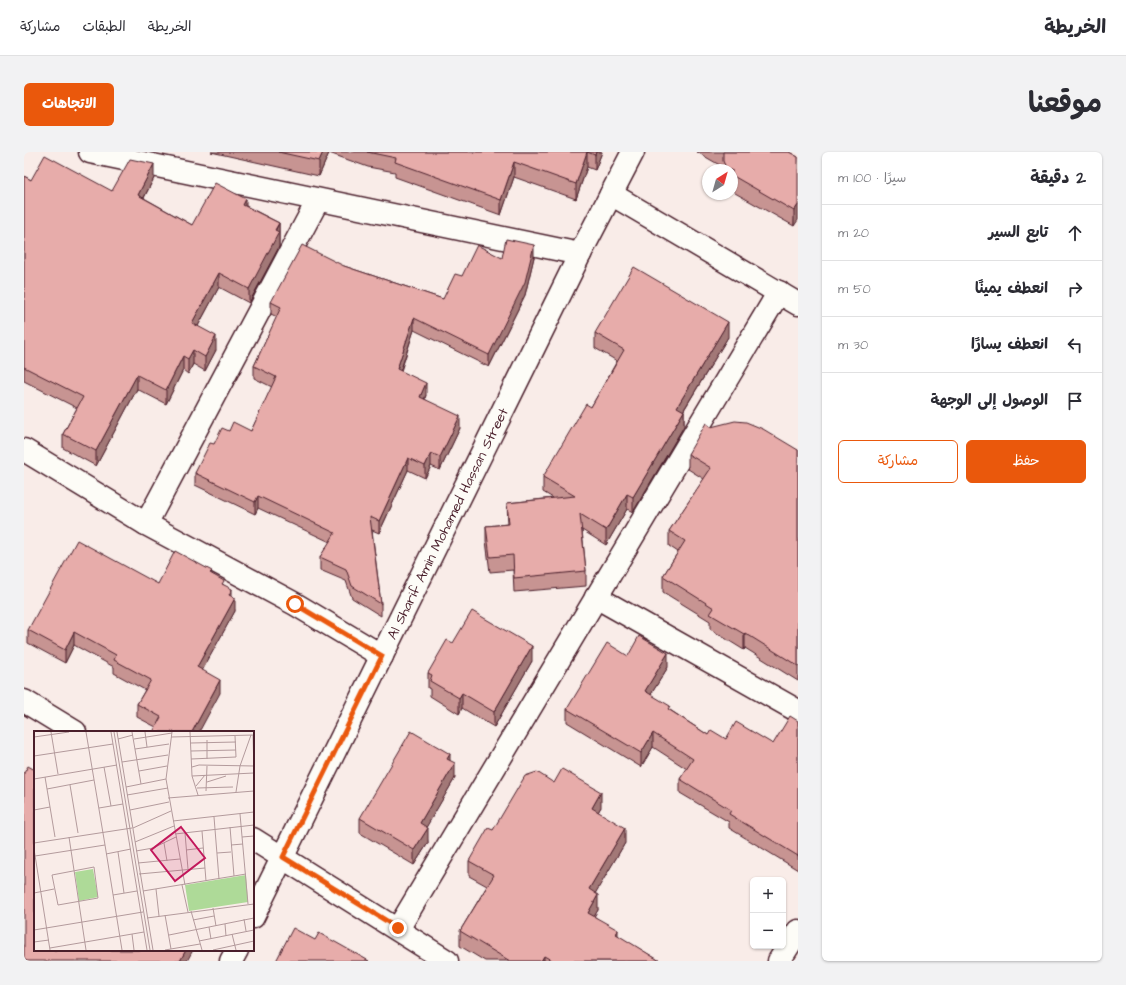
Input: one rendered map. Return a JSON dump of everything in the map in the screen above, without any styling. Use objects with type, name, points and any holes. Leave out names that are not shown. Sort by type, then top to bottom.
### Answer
[{"type":"street","points":[[90,152],[580,254]]},
{"type":"street","name":"Al Sharif Amin Mohamed Hassan Street","points":[[254,915],[580,254],[633,152]]},
{"type":"street","points":[[612,194],[798,304]]},
{"type":"street","points":[[146,524],[318,200]]},
{"type":"street","points":[[398,928],[779,292]]},
{"type":"street","points":[[24,450],[146,524],[295,604],[382,656]]},
{"type":"street","points":[[596,597],[798,710]]},
{"type":"street","points":[[24,702],[73,731]]},
{"type":"street","points":[[254,840],[398,928],[447,961]]},
{"type":"street","points":[[779,961],[798,931]]},
{"type":"street","points":[[231,961],[236,951]]},
{"type":"building","points":[[278,152],[323,152],[319,161]]},
{"type":"building","points":[[367,152],[587,152],[576,184],[514,162],[501,200],[395,162],[396,158]]},
{"type":"building","points":[[587,152],[596,152],[595,155]]},
{"type":"building","points":[[723,152],[789,152],[798,157],[798,205],[794,211],[738,179],[738,164],[724,164]]},
{"type":"building","points":[[45,155],[112,191],[130,159],[154,164],[138,195],[192,225],[215,183],[246,199],[243,205],[279,223],[275,230],[279,232],[249,289],[219,273],[192,323],[216,336],[205,357],[193,350],[188,359],[183,356],[166,390],[137,375],[96,451],[63,434],[83,397],[24,367],[24,176],[31,180]]},
{"type":"building","points":[[506,239],[534,245],[525,282],[489,355],[414,318],[397,369],[426,383],[420,397],[460,416],[440,457],[431,453],[425,466],[408,458],[379,521],[370,517],[381,604],[352,586],[346,569],[320,557],[335,533],[258,496],[255,502],[195,473],[210,443],[214,444],[222,428],[229,431],[233,422],[251,431],[276,377],[254,366],[281,307],[271,302],[302,245],[344,266],[443,299],[455,274],[462,276],[477,245],[502,258]]},
{"type":"building","points":[[634,267],[728,322],[677,407],[684,411],[633,497],[627,494],[606,530],[580,514],[586,571],[514,578],[513,555],[490,557],[486,526],[509,524],[507,503],[575,496],[543,477],[586,404],[591,407],[624,350],[595,333]]},
{"type":"building","points":[[735,421],[746,422],[763,429],[798,450],[798,666],[745,633],[744,634],[710,614],[714,608],[663,576],[685,541],[669,531],[711,468],[688,454],[706,423],[711,427]]},
{"type":"building","points":[[77,540],[158,584],[175,551],[212,571],[210,573],[224,581],[222,584],[232,589],[229,595],[235,598],[197,667],[220,680],[193,731],[154,731],[161,717],[137,704],[151,680],[114,660],[116,655],[74,632],[65,650],[28,630]]},
{"type":"building","points":[[472,611],[532,646],[494,712],[462,693],[459,698],[430,681],[432,675],[428,673],[447,640],[453,643]]},
{"type":"building","points":[[639,636],[668,653],[645,691],[670,706],[668,709],[708,735],[711,730],[726,739],[736,722],[773,744],[790,716],[798,721],[798,856],[729,814],[731,810],[680,779],[693,759],[653,733],[641,753],[567,709],[607,643],[628,656]]},
{"type":"building","points":[[411,731],[450,754],[447,759],[455,763],[420,823],[428,828],[414,850],[360,818]]},
{"type":"building","points":[[28,766],[34,769],[34,951],[185,951],[180,961],[27,961],[24,959],[24,773]]},
{"type":"building","points":[[562,769],[601,792],[592,808],[625,828],[589,889],[598,895],[588,913],[618,930],[616,934],[660,961],[553,961],[544,956],[541,961],[510,961],[460,931],[494,875],[469,861],[488,828],[493,830],[525,776],[537,772],[554,783]]},
{"type":"building","points":[[293,928],[315,940],[319,933],[369,961],[276,961]]},
{"type":"route","points":[[295,604],[382,656],[283,857],[398,928]]}]
